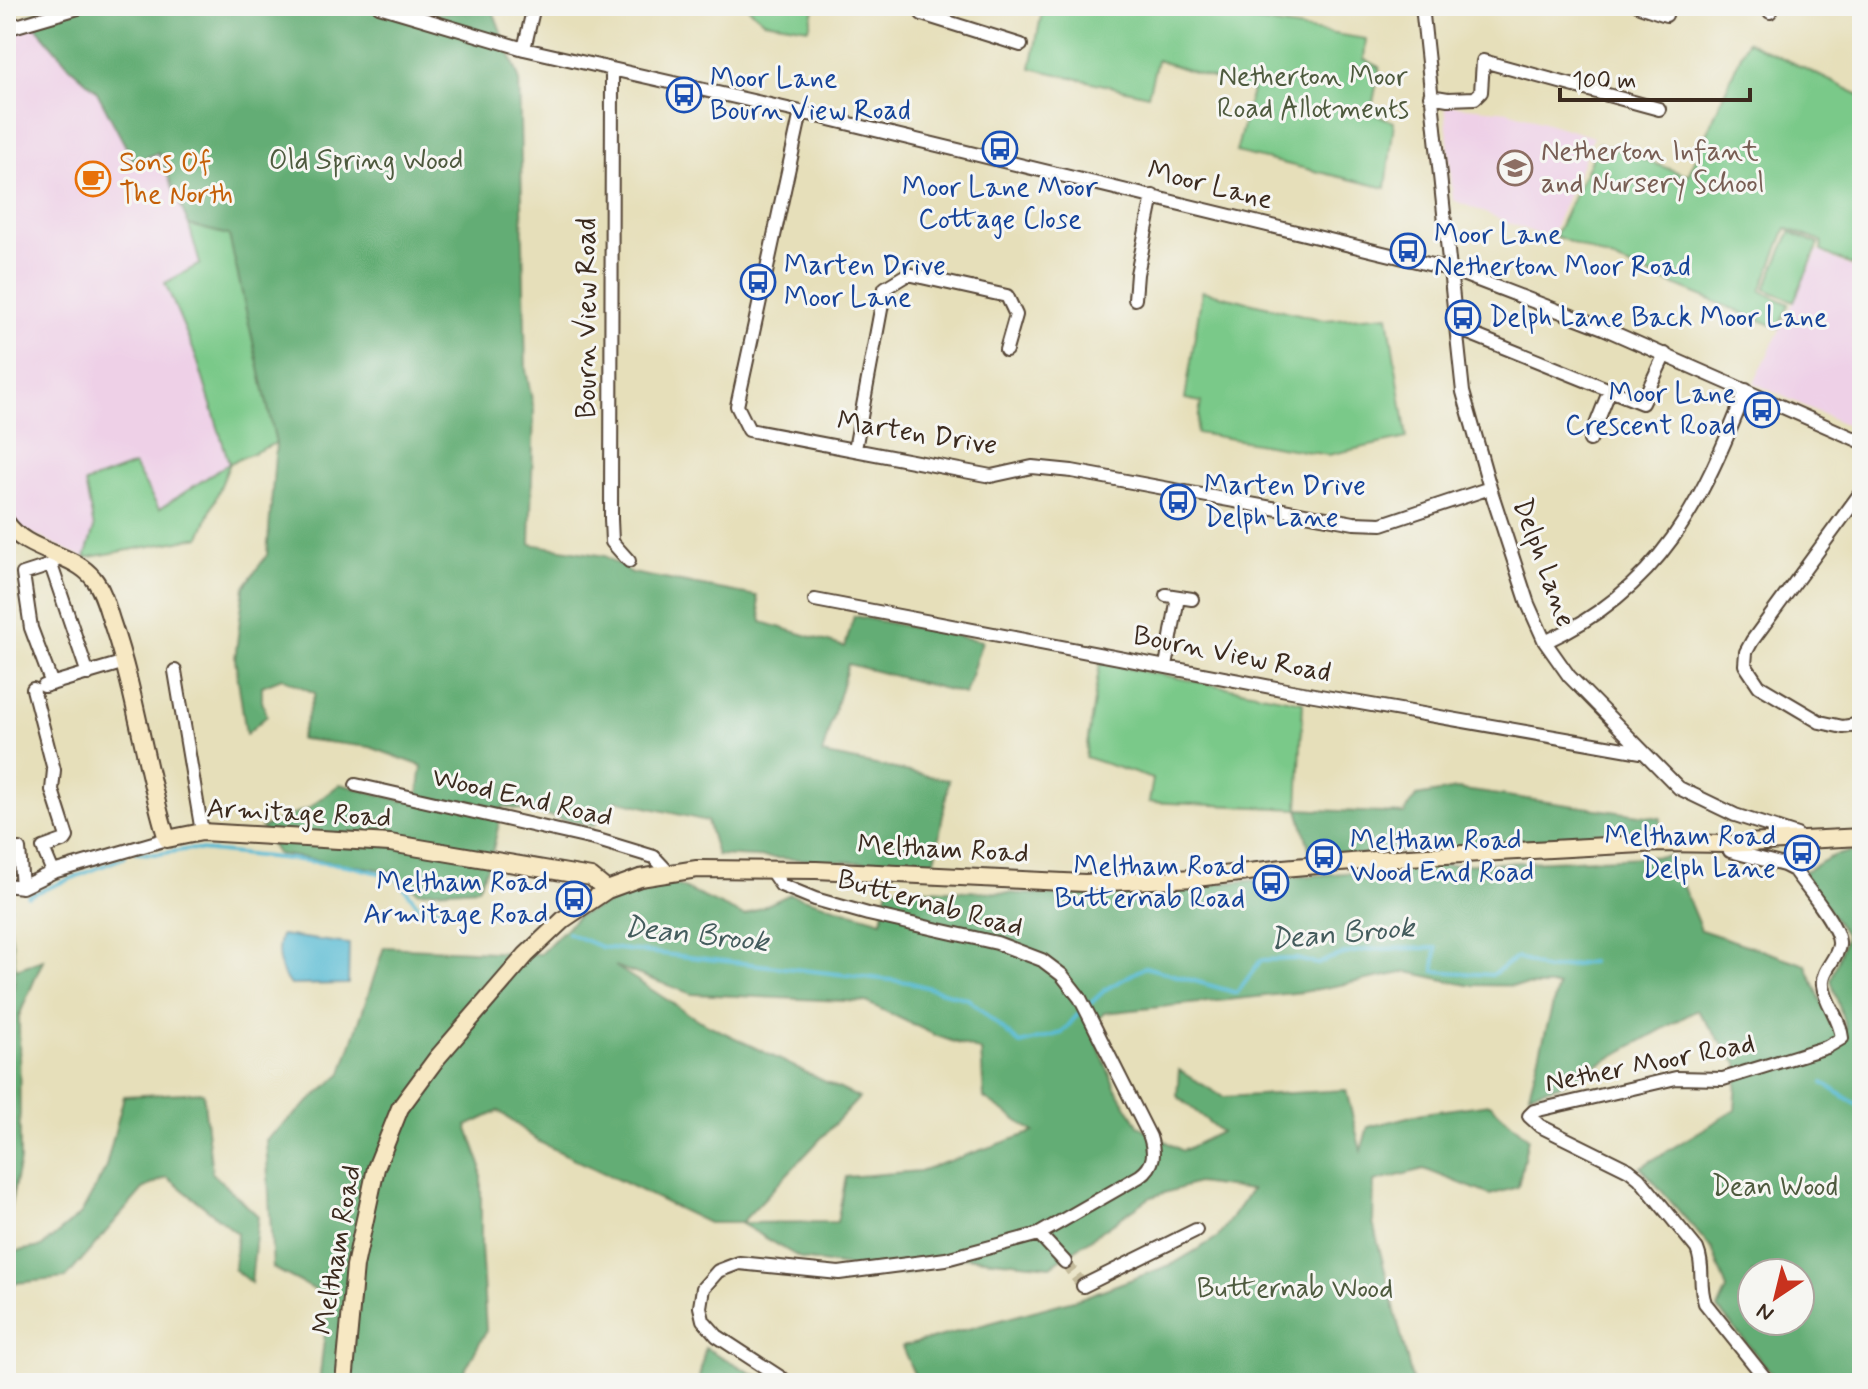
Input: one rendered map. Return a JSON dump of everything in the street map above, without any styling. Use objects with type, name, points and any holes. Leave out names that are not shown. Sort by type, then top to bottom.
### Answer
[{"type":"main road","points":[[6,522],[26,541],[54,560],[90,574],[95,580],[125,662],[153,794],[167,839]]},
{"type":"main road","name":"Armitage Road","points":[[167,839],[202,832],[390,843],[591,877],[607,890]]},
{"type":"main road","name":"Meltham Road","points":[[344,1383],[355,1266],[376,1168],[400,1108],[437,1058],[526,955],[564,919],[607,890],[640,878],[697,869],[770,869],[1085,883],[1196,878],[1425,856],[1660,843],[1727,844],[1862,837]]},
{"type":"street","points":[[6,29],[85,6]]},
{"type":"street","name":"Moor Lane","points":[[379,6],[524,49],[801,112],[1449,269],[1665,354],[1862,442]]},
{"type":"street","points":[[524,49],[534,6]]},
{"type":"street","points":[[917,6],[922,14],[1021,45]]},
{"type":"street","name":"Delph Lane","points":[[1422,6],[1463,392],[1528,604],[1545,642],[1569,676],[1679,788],[1735,815],[1788,830],[1797,835],[1799,841]]},
{"type":"street","points":[[1639,6],[1666,15]]},
{"type":"street","points":[[1430,96],[1475,98],[1481,92],[1483,61],[1659,109]]},
{"type":"street","name":"Bourn View Road","points":[[612,70],[611,519],[612,542],[629,561]]},
{"type":"street","name":"Marten Drive","points":[[801,112],[737,406],[749,430],[991,476],[1032,467],[1072,471],[1354,523],[1382,524],[1490,488]]},
{"type":"street","points":[[1135,299],[1153,196]]},
{"type":"street","points":[[855,449],[885,288],[908,274],[1007,296],[1016,315],[1006,350]]},
{"type":"street","points":[[1456,328],[1642,403],[1665,354]]},
{"type":"street","points":[[1545,642],[1571,630],[1630,589],[1680,530],[1718,462],[1746,390]]},
{"type":"street","points":[[1590,440],[1609,392]]},
{"type":"street","points":[[1862,491],[1752,641],[1745,665],[1759,686],[1820,722],[1843,727],[1862,724]]},
{"type":"street","points":[[52,684],[31,628],[23,574],[54,560],[88,674]]},
{"type":"street","points":[[1166,666],[1179,597]]},
{"type":"street","name":"Bourn View Road","points":[[815,600],[1641,752]]},
{"type":"street","points":[[53,872],[43,848],[67,837],[52,790],[54,770],[29,690],[125,662]]},
{"type":"street","points":[[175,671],[202,832]]},
{"type":"street","name":"Wood End Road","points":[[356,785],[598,840],[654,857],[669,873]]},
{"type":"street","points":[[6,885],[22,887],[53,872],[167,839]]},
{"type":"street","name":"Nether Moor Road","points":[[1727,844],[1730,851],[1794,870],[1836,930],[1839,946],[1822,978],[1823,990],[1841,1023],[1842,1038],[1827,1047],[1723,1079],[1676,1078],[1527,1109],[1530,1119],[1540,1126],[1629,1170],[1639,1178],[1697,1249],[1703,1262],[1699,1288],[1705,1303],[1769,1383]]},
{"type":"street","points":[[19,849],[22,887]]},
{"type":"street","name":"Butternab Road","points":[[770,869],[781,885],[815,899],[997,943],[1042,960],[1062,975],[1080,998],[1150,1137],[1154,1159],[1140,1176],[1039,1234],[946,1259],[839,1273],[739,1263],[718,1271],[703,1288],[700,1307],[703,1320],[717,1336],[789,1383]]},
{"type":"street","points":[[1083,1286],[1196,1230]]},
{"type":"street","points":[[1039,1234],[1065,1262]]},
{"type":"shaded area","points":[[34,24],[70,67],[96,90],[134,162],[158,153],[189,225],[200,264],[165,283],[196,356],[230,463],[159,509],[94,528],[85,558],[19,527],[6,502],[6,37]]},
{"type":"shaded area","name":"Netherton Infant and Nursery School","points":[[1445,105],[1508,111],[1593,137],[1550,239],[1453,200]]},
{"type":"shaded area","points":[[1818,251],[1862,272],[1862,313],[1851,336],[1862,342],[1862,432],[1754,383]]},
{"type":"green space","name":"Old Spring Wood","points":[[49,6],[419,6],[423,13],[493,11],[519,78],[526,370],[534,410],[530,544],[605,556],[632,573],[757,596],[762,622],[845,647],[854,616],[982,641],[965,694],[848,664],[822,754],[949,780],[934,866],[717,855],[707,821],[616,800],[593,826],[503,806],[491,858],[478,888],[418,892],[391,871],[277,854],[261,828],[309,808],[340,784],[403,801],[418,797],[422,766],[370,747],[300,739],[315,693],[282,678],[262,686],[262,701],[267,716],[246,734],[235,659],[244,587],[267,555],[276,443],[229,235],[189,225],[158,153],[134,162],[96,90],[70,67],[27,16]]},
{"type":"green space","points":[[746,6],[815,6],[809,28],[764,21]]},
{"type":"green space","name":"Netherton Moor Road Allotments","points":[[1043,6],[1159,6],[1366,39],[1364,59],[1380,67],[1371,112],[1394,122],[1386,188],[1236,152],[1252,91],[1157,60],[1148,95],[1031,68]]},
{"type":"green space","points":[[1747,41],[1862,96],[1862,270],[1821,251],[1822,242],[1786,228],[1761,291],[1789,304],[1779,328],[1555,236],[1599,143],[1688,176]]},
{"type":"green space","points":[[189,225],[229,235],[276,443],[230,463],[200,537],[85,558],[94,528],[85,483],[134,465],[159,509],[229,463],[196,356],[165,283],[200,264]]},
{"type":"green space","points":[[1790,232],[1819,244],[1794,301],[1765,289]]},
{"type":"green space","points":[[1202,291],[1324,320],[1388,315],[1407,438],[1328,455],[1196,433],[1201,402],[1185,399]]},
{"type":"green space","points":[[1100,663],[1303,702],[1298,809],[1149,802],[1153,779],[1085,757]]},
{"type":"green space","points":[[1457,789],[1661,818],[1661,834],[1312,858],[1298,809],[1404,814],[1416,796]]},
{"type":"green space","points":[[1862,849],[1862,1383],[1778,1381],[1741,1337],[1816,1337],[1816,1257],[1736,1257],[1736,1331],[1718,1309],[1727,1289],[1712,1249],[1641,1167],[1735,1110],[1738,1065],[1697,1010],[1563,1084],[1529,1093],[1558,986],[1468,985],[1408,972],[1303,992],[1104,1013],[1091,1029],[1115,1087],[1139,1126],[1183,1151],[1221,1132],[1177,1096],[1179,1070],[1223,1097],[1346,1090],[1361,1151],[1368,1127],[1423,1113],[1490,1104],[1528,1138],[1518,1187],[1490,1195],[1424,1169],[1374,1182],[1373,1223],[1413,1383],[918,1383],[902,1347],[1081,1298],[1173,1264],[1218,1237],[1251,1190],[1197,1183],[1151,1197],[1051,1266],[963,1257],[903,1275],[802,1259],[740,1223],[708,1223],[539,1142],[499,1111],[467,1126],[481,1165],[481,1245],[486,1331],[458,1383],[319,1383],[329,1297],[273,1268],[266,1140],[342,1073],[384,947],[540,954],[578,916],[664,879],[744,916],[790,894],[882,921],[888,887],[1066,896],[1428,866],[1670,856],[1701,930],[1806,965],[1832,1027],[1846,1029],[1831,980],[1846,936],[1803,872],[1833,856]],"holes":[[[615,966],[692,994],[866,1002],[937,1036],[981,1051],[984,1098],[1034,1132],[920,1171],[846,1177],[837,1222],[741,1223],[859,1098],[698,1020]]]},
{"type":"green space","points":[[11,901],[8,912],[16,969],[9,1024],[6,1024],[6,904]]},
{"type":"green space","points":[[43,960],[19,1016],[20,1160],[6,1228],[6,1024],[9,1023],[16,969]]},
{"type":"green space","points":[[203,1092],[212,1173],[258,1216],[251,1283],[234,1269],[237,1233],[167,1177],[143,1189],[66,1278],[6,1284],[6,1253],[41,1247],[81,1214],[105,1170],[124,1096]]},
{"type":"green space","points":[[705,1348],[770,1383],[698,1383]]},
{"type":"water","points":[[281,935],[349,944],[348,984],[290,985],[279,961]]},
{"type":"waterway","name":"Dean Brook","points":[[137,853],[158,854],[190,849],[346,865],[396,877],[420,908],[448,909]]},
{"type":"waterway","name":"Dean Brook","points":[[28,896],[125,857]]},
{"type":"waterway","name":"Dean Brook","points":[[6,908],[10,907]]},
{"type":"waterway","name":"Dean Brook","points":[[568,933],[601,947],[908,982],[968,999],[1020,1044],[1062,1033],[1079,1013]]},
{"type":"waterway","name":"Dean Brook","points":[[1091,1003],[1106,989],[1145,967],[1237,993],[1261,960],[1296,959],[1318,964],[1346,954],[1376,949],[1436,948],[1434,971],[1492,975],[1517,957],[1546,970],[1591,962]]},
{"type":"waterway","points":[[1823,1083],[1862,1111]]},
{"type":"tunnel","points":[[1065,1262],[1083,1286]]},
{"type":"place","name":"Moor Lane Bourn View Road","points":[[684,95]]},
{"type":"place","name":"Moor Lane Moor Cottage Close","points":[[1000,149]]},
{"type":"place","name":"Netherton Infant and Nursery School","points":[[1515,168]]},
{"type":"place","name":"Sons Of The North","points":[[93,179]]},
{"type":"place","name":"Moor Lane Netherton Moor Road","points":[[1408,251]]},
{"type":"place","name":"Marten Drive Moor Lane","points":[[758,282]]},
{"type":"place","name":"Delph Lane Back Moor Lane","points":[[1463,318]]},
{"type":"place","name":"Moor Lane Crescent Road","points":[[1762,410]]},
{"type":"place","name":"Marten Drive Delph Lane","points":[[1178,502]]},
{"type":"place","name":"Meltham Road Delph Lane","points":[[1802,853]]},
{"type":"place","name":"Meltham Road Wood End Road","points":[[1324,857]]},
{"type":"place","name":"Meltham Road Butternab Road","points":[[1271,883]]},
{"type":"place","name":"Meltham Road Armitage Road","points":[[574,899]]},
{"type":"park label","name":"Dean Wood","points":[[1775,1187]]},
{"type":"park label","name":"Butternab Wood","points":[[1295,1289]]}]
